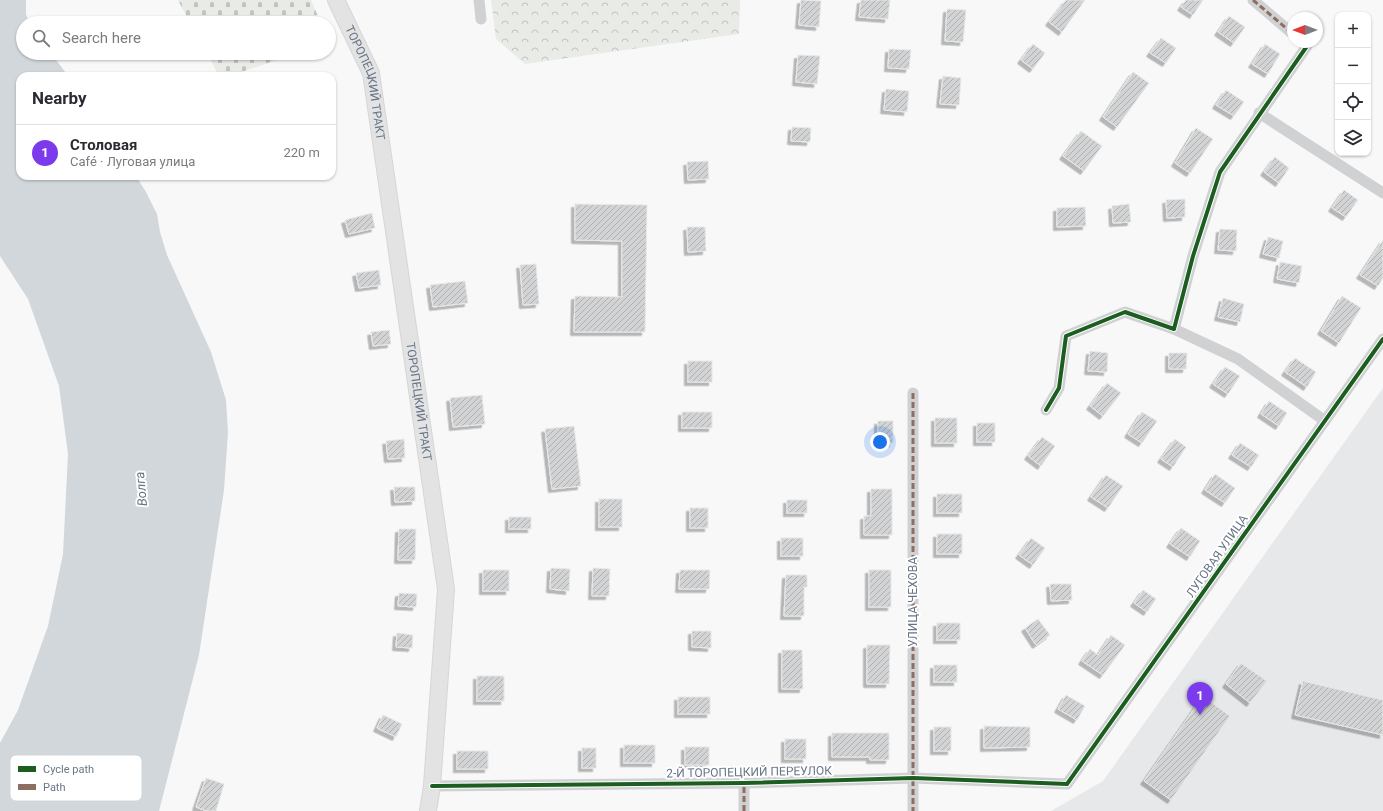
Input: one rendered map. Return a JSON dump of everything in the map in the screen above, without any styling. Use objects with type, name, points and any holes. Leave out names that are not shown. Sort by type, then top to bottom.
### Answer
[{"type":"main road","name":"ТОРОПЕЦКИЙ ТРАКТ","points":[[336,0],[371,73],[446,589],[432,786],[428,811]]},
{"type":"street","points":[[479,0],[481,19]]},
{"type":"street","points":[[1253,0],[1287,29]]},
{"type":"street","points":[[1174,329],[1193,256],[1220,172],[1259,113],[1306,48]]},
{"type":"street","points":[[1259,113],[1383,193]]},
{"type":"street","points":[[1046,410],[1059,388],[1066,336],[1124,312],[1174,329],[1238,360],[1325,421]]},
{"type":"street","name":"ЛУГОВАЯ УЛИЦА","points":[[1067,784],[1383,339]]},
{"type":"street","name":"УЛИЦА ЧЕХОВА","points":[[913,393],[913,811]]},
{"type":"street","name":"2-Й ТОРОПЕЦКИЙ ПЕРЕУЛОК","points":[[432,786],[744,783],[913,778],[1067,784]]},
{"type":"street","points":[[744,783],[744,811]]},
{"type":"shaded area","points":[[1383,388],[1383,811],[1051,811],[1103,781]]},
{"type":"green space","points":[[178,0],[311,0],[318,16],[186,16]]},
{"type":"green space","points":[[491,0],[740,0],[739,34],[525,64],[496,39]]},
{"type":"green space","points":[[211,60],[277,60],[242,72],[217,72]]},
{"type":"water","name":"Волга","points":[[0,0],[26,0],[27,16],[16,16],[16,60],[56,60],[65,72],[16,72],[16,180],[138,180],[157,214],[160,232],[167,255],[211,352],[226,400],[228,432],[224,490],[199,655],[159,811],[0,811],[0,743],[18,710],[48,626],[63,554],[68,454],[59,386],[28,299],[0,256]]},
{"type":"building","points":[[801,0],[821,1],[819,27],[799,25]]},
{"type":"building","points":[[861,0],[890,0],[888,19],[859,17]]},
{"type":"building","points":[[1066,0],[1085,0],[1062,32],[1049,22]]},
{"type":"building","points":[[1186,0],[1203,0],[1193,15],[1181,7]]},
{"type":"building","points":[[947,9],[966,10],[963,42],[945,41]]},
{"type":"building","points":[[1229,16],[1245,27],[1234,43],[1218,32]]},
{"type":"building","points":[[1161,38],[1176,48],[1166,63],[1150,53]]},
{"type":"building","points":[[1033,44],[1045,53],[1033,69],[1021,60]]},
{"type":"building","points":[[1265,44],[1280,54],[1268,74],[1252,64]]},
{"type":"building","points":[[889,49],[911,50],[909,69],[888,68]]},
{"type":"building","points":[[798,55],[820,56],[817,84],[796,82]]},
{"type":"building","points":[[1133,72],[1149,83],[1117,127],[1103,117]]},
{"type":"building","points":[[943,76],[961,78],[959,105],[940,104]]},
{"type":"building","points":[[886,89],[909,91],[907,112],[884,110]]},
{"type":"building","points":[[1226,90],[1244,102],[1234,116],[1216,105]]},
{"type":"building","points":[[792,127],[811,128],[810,142],[791,141]]},
{"type":"building","points":[[1196,128],[1213,139],[1190,173],[1175,163]]},
{"type":"building","points":[[1081,131],[1102,146],[1084,171],[1063,156]]},
{"type":"building","points":[[1275,157],[1289,168],[1279,183],[1264,172]]},
{"type":"building","points":[[708,161],[709,179],[688,180],[687,162]]},
{"type":"building","points":[[1344,190],[1358,200],[1346,217],[1332,208]]},
{"type":"building","points":[[1185,199],[1185,217],[1167,218],[1166,200]]},
{"type":"building","points":[[575,204],[647,205],[645,332],[574,332],[575,296],[622,297],[622,241],[575,240]]},
{"type":"building","points":[[1129,204],[1131,222],[1113,223],[1112,206]]},
{"type":"building","points":[[1085,207],[1086,226],[1057,227],[1057,208]]},
{"type":"building","points":[[372,213],[375,228],[349,234],[345,220]]},
{"type":"building","points":[[687,227],[705,227],[706,251],[688,252]]},
{"type":"building","points":[[1220,229],[1237,230],[1236,251],[1218,250]]},
{"type":"building","points":[[1268,237],[1283,241],[1279,258],[1263,254]]},
{"type":"building","points":[[1383,240],[1383,278],[1378,286],[1360,275]]},
{"type":"building","points":[[1280,262],[1302,266],[1299,283],[1277,279]]},
{"type":"building","points":[[536,264],[539,304],[523,305],[520,265]]},
{"type":"building","points":[[379,270],[381,285],[359,288],[356,273]]},
{"type":"building","points":[[465,281],[468,303],[433,307],[430,285]]},
{"type":"building","points":[[1342,296],[1361,308],[1339,343],[1321,331]]},
{"type":"building","points":[[1223,298],[1244,304],[1240,322],[1218,317]]},
{"type":"building","points":[[389,330],[391,344],[373,346],[371,332]]},
{"type":"building","points":[[1090,351],[1108,353],[1107,372],[1088,371]]},
{"type":"building","points":[[1169,353],[1187,353],[1186,369],[1169,369]]},
{"type":"building","points":[[1295,358],[1316,372],[1307,387],[1285,372]]},
{"type":"building","points":[[688,361],[712,361],[712,382],[688,382]]},
{"type":"building","points":[[1225,367],[1240,376],[1228,394],[1213,384]]},
{"type":"building","points":[[1107,383],[1121,393],[1103,416],[1090,406]]},
{"type":"building","points":[[482,395],[485,424],[453,427],[450,398]]},
{"type":"building","points":[[1269,401],[1287,413],[1279,426],[1261,414]]},
{"type":"building","points":[[682,412],[712,412],[712,428],[682,428]]},
{"type":"building","points":[[1142,412],[1157,421],[1142,443],[1128,434]]},
{"type":"building","points":[[935,418],[957,418],[957,443],[935,443]]},
{"type":"building","points":[[878,421],[893,421],[893,443],[878,443]]},
{"type":"building","points":[[977,423],[995,423],[995,442],[977,442]]},
{"type":"building","points":[[574,426],[581,486],[552,489],[545,429]]},
{"type":"building","points":[[1042,437],[1055,446],[1041,466],[1028,456]]},
{"type":"building","points":[[404,439],[405,458],[388,459],[386,441]]},
{"type":"building","points":[[1175,439],[1186,447],[1173,467],[1161,459]]},
{"type":"building","points":[[1240,443],[1259,455],[1251,467],[1232,455]]},
{"type":"building","points":[[1215,474],[1235,488],[1225,503],[1205,490]]},
{"type":"building","points":[[1106,475],[1123,486],[1108,508],[1091,497]]},
{"type":"building","points":[[394,487],[415,487],[415,501],[395,502]]},
{"type":"building","points":[[871,489],[892,489],[892,535],[864,535],[864,516],[871,516]]},
{"type":"building","points":[[937,494],[962,494],[962,513],[937,513]]},
{"type":"building","points":[[599,499],[622,499],[622,527],[599,527]]},
{"type":"building","points":[[787,500],[807,500],[807,513],[787,513]]},
{"type":"building","points":[[690,508],[708,508],[708,528],[690,528]]},
{"type":"building","points":[[509,517],[531,517],[531,529],[509,529]]},
{"type":"building","points":[[1181,528],[1200,541],[1190,557],[1170,544]]},
{"type":"building","points":[[399,529],[416,529],[415,560],[398,560]]},
{"type":"building","points":[[937,534],[962,534],[962,554],[937,554]]},
{"type":"building","points":[[781,538],[803,538],[803,556],[781,556]]},
{"type":"building","points":[[1031,538],[1045,548],[1033,565],[1019,555]]},
{"type":"building","points":[[551,568],[570,569],[569,591],[550,589]]},
{"type":"building","points":[[593,568],[610,569],[609,596],[592,596]]},
{"type":"building","points":[[483,570],[509,570],[509,591],[483,591]]},
{"type":"building","points":[[680,570],[710,570],[709,589],[679,589]]},
{"type":"building","points":[[869,570],[891,570],[891,607],[869,607]]},
{"type":"building","points":[[786,575],[807,575],[807,587],[804,587],[804,616],[784,616]]},
{"type":"building","points":[[1050,584],[1071,584],[1072,600],[1051,601]]},
{"type":"building","points":[[1143,590],[1156,599],[1147,612],[1134,603]]},
{"type":"building","points":[[399,593],[417,594],[416,607],[398,606]]},
{"type":"building","points":[[1038,619],[1050,635],[1036,645],[1025,628]]},
{"type":"building","points":[[937,623],[960,623],[960,640],[937,640]]},
{"type":"building","points":[[692,631],[711,631],[711,648],[692,647]]},
{"type":"building","points":[[397,633],[413,635],[412,648],[396,647]]},
{"type":"building","points":[[1111,635],[1125,645],[1103,675],[1082,661],[1090,649],[1098,655]]},
{"type":"building","points":[[867,645],[890,645],[889,684],[867,684]]},
{"type":"building","points":[[782,650],[802,650],[803,689],[782,689]]},
{"type":"building","points":[[1241,663],[1267,681],[1250,703],[1226,684]]},
{"type":"building","points":[[934,665],[957,665],[957,682],[934,682]]},
{"type":"building","points":[[477,676],[504,676],[504,701],[477,701]]},
{"type":"building","points":[[1303,681],[1383,700],[1383,735],[1295,715]]},
{"type":"building","points":[[1066,695],[1085,706],[1077,720],[1058,709]]},
{"type":"building","points":[[1203,696],[1230,716],[1171,800],[1144,781]]},
{"type":"building","points":[[678,697],[710,697],[710,714],[678,714]]},
{"type":"building","points":[[383,715],[402,724],[396,737],[377,728]]},
{"type":"building","points":[[984,726],[1030,727],[1030,747],[984,748]]},
{"type":"building","points":[[934,727],[951,727],[951,751],[934,751]]},
{"type":"building","points":[[832,733],[889,733],[889,760],[870,760],[870,757],[832,757]]},
{"type":"building","points":[[785,739],[806,739],[806,759],[785,759]]},
{"type":"building","points":[[624,745],[655,745],[655,763],[624,763]]},
{"type":"building","points":[[685,747],[709,747],[709,765],[685,765]]},
{"type":"building","points":[[582,748],[596,748],[596,768],[582,768]]},
{"type":"building","points":[[457,751],[488,751],[488,769],[457,769]]},
{"type":"building","points":[[206,778],[224,784],[216,811],[207,811],[196,807]]},
{"type":"marked path","points":[[1253,0],[1287,29]]},
{"type":"marked path","points":[[913,393],[913,811]]},
{"type":"marked path","points":[[744,783],[744,811]]},
{"type":"cycle path","points":[[1046,410],[1059,388],[1066,336],[1125,312],[1174,329],[1193,256],[1220,172],[1306,48]]},
{"type":"cycle path","points":[[432,786],[744,783],[913,778],[1067,784],[1383,339]]},
{"type":"place","name":"Столовая","points":[[1200,715]]}]
